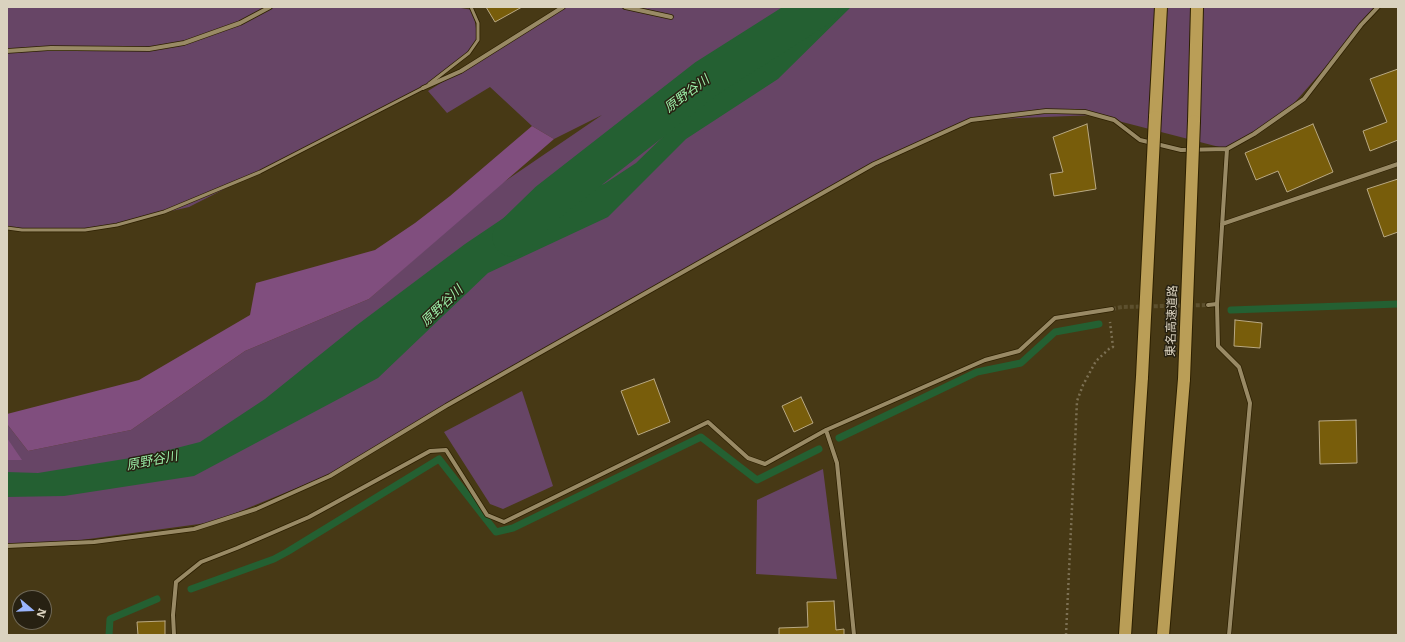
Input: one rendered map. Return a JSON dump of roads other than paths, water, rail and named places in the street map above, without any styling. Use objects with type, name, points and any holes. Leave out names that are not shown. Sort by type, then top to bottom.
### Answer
[{"type":"highway","points":[[1125,632],[1142,377],[1161,7]]},
{"type":"highway","name":"東名高速道路","points":[[1163,635],[1184,379],[1197,7]]},
{"type":"street","points":[[7,51],[51,48],[149,49],[184,43],[240,23],[270,7]]},
{"type":"street","points":[[423,88],[461,71],[563,7]]},
{"type":"street","points":[[625,7],[671,17]]},
{"type":"street","points":[[7,546],[94,542],[194,528],[256,509],[330,476],[442,409],[874,164],[971,120],[1046,111],[1085,112],[1114,120],[1140,140],[1181,150],[1227,149],[1254,134],[1304,99],[1361,25],[1378,7]]},
{"type":"street","points":[[1227,149],[1217,304],[1218,346],[1238,367],[1250,403],[1229,635]]},
{"type":"street","points":[[1222,224],[1398,164]]},
{"type":"street","points":[[1208,305],[1217,304]]},
{"type":"street","points":[[174,635],[173,615],[176,582],[201,562],[308,517],[430,451],[446,450],[487,516],[504,522],[708,422],[748,458],[765,464],[826,430],[985,360],[1019,351],[1055,318],[1110,309]]},
{"type":"street","points":[[826,430],[837,463],[854,635]]},
{"type":"lane","points":[[7,228],[22,230],[85,230],[117,225],[164,212],[260,172],[423,88],[469,53],[478,40],[478,23],[471,7]]},
{"type":"water","points":[[802,7],[851,7],[778,79],[686,139],[608,217],[488,273],[378,378],[194,476],[64,496],[7,497],[7,472],[38,473],[149,455],[200,442],[265,399],[357,325],[465,244],[514,211],[604,184],[636,163],[753,49]]},
{"type":"waterway","name":"原野谷川","points":[[512,237],[548,202],[707,78],[819,7]]},
{"type":"waterway","points":[[1231,310],[1398,304]]},
{"type":"waterway","points":[[839,438],[977,372],[1021,363],[1055,332],[1099,324]]},
{"type":"waterway","points":[[191,589],[274,559],[439,459],[496,532],[513,528],[701,437],[757,480],[819,449]]},
{"type":"waterway","points":[[109,635],[110,619],[157,599]]},
{"type":"tunnel","points":[[1112,309],[1122,307],[1208,305]]}]
